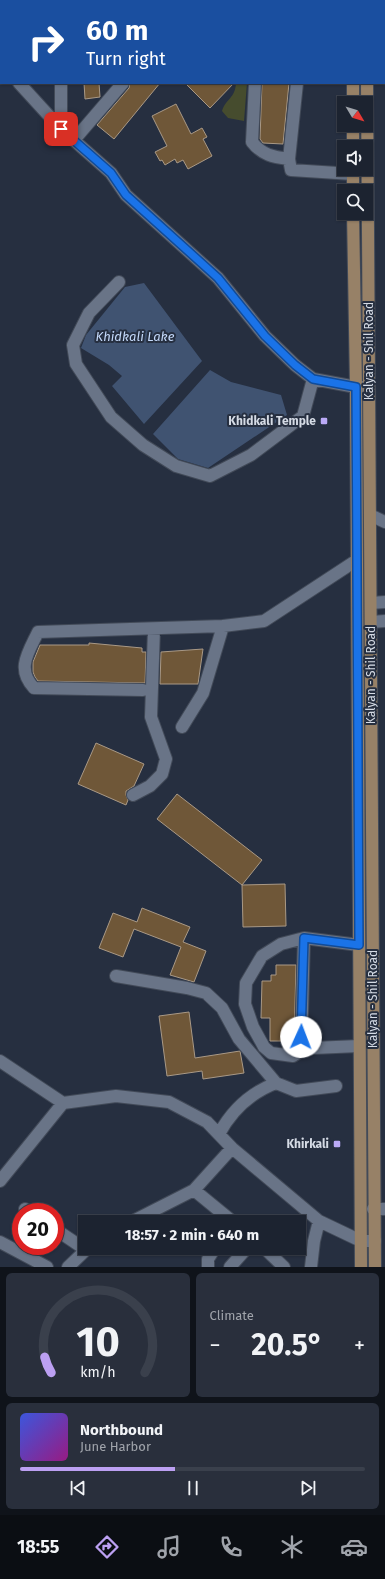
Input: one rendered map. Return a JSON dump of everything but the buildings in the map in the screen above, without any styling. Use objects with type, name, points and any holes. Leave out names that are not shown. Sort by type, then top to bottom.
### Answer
[{"type":"main road","points":[[353,84],[353,96]]},
{"type":"main road","name":"Kalyan - Shil Road","points":[[367,84],[371,622],[379,1209],[375,1241],[375,1267]]},
{"type":"main road","name":"Kalyan - Shil Road","points":[[353,220],[356,387],[360,1267]]},
{"type":"street","points":[[20,84],[61,129],[111,173],[126,195],[218,278],[265,336],[295,365],[313,379],[356,387],[370,387]]},
{"type":"street","points":[[61,84],[61,129]]},
{"type":"street","points":[[74,140],[122,84]]},
{"type":"street","points":[[255,84],[252,142],[262,152],[270,156],[289,159]]},
{"type":"street","points":[[297,84],[289,159],[291,170],[337,171]]},
{"type":"street","points":[[119,282],[89,313],[73,344],[76,364],[111,417],[143,445],[176,466],[210,476],[251,455],[303,416],[313,379]]},
{"type":"street","points":[[370,515],[385,522]]},
{"type":"street","points":[[143,690],[34,688],[27,680],[24,660],[38,632],[223,626],[264,620],[357,560]]},
{"type":"street","points":[[371,603],[385,602]]},
{"type":"street","points":[[371,622],[385,621]]},
{"type":"street","points":[[182,727],[203,693],[223,626]]},
{"type":"street","points":[[133,795],[150,786],[162,774],[166,759],[151,717],[154,629]]},
{"type":"street","points":[[301,1051],[304,938]]},
{"type":"street","points":[[359,945],[304,938],[281,944],[262,956],[246,983],[245,1004],[253,1027],[264,1047],[272,1053],[293,1056],[301,1051],[313,1048],[359,1046]]},
{"type":"street","points":[[116,976],[187,988],[206,993],[222,1008],[239,1039],[276,1083],[296,1091],[336,1086]]},
{"type":"street","points":[[0,1061],[63,1102],[116,1096],[169,1102],[207,1122],[232,1148],[319,1221],[361,1241],[375,1241]]},
{"type":"street","points":[[219,1134],[228,1118],[258,1090],[276,1083]]},
{"type":"street","points":[[0,1181],[63,1102]]},
{"type":"street","points":[[145,1215],[194,1190],[232,1148]]},
{"type":"street","points":[[194,1190],[224,1215]]},
{"type":"street","points":[[311,1267],[314,1241],[319,1221]]},
{"type":"street","points":[[64,1235],[78,1243]]},
{"type":"street","points":[[0,1242],[47,1267]]},
{"type":"street","points":[[68,1267],[81,1255]]},
{"type":"street","points":[[208,1267],[208,1259],[211,1255]]},
{"type":"street","points":[[230,1267],[241,1255]]},
{"type":"street","points":[[271,1255],[284,1267]]},
{"type":"green space","points":[[236,84],[247,84],[244,121],[228,118],[222,111]]},
{"type":"water","name":"Khidkali Lake","points":[[144,283],[202,361],[144,424],[112,386],[122,376],[109,365],[81,348],[86,335],[125,287]]},
{"type":"water","points":[[210,370],[231,382],[281,395],[287,415],[208,468],[178,459],[153,434]]},
{"type":"place","name":"Khidkali Temple","points":[[324,421]]},
{"type":"place","name":"Khirkali","points":[[337,1144]]},
{"type":"route","points":[[61,129],[111,173],[126,195],[165,232],[218,278],[265,336],[295,365],[313,379],[356,387],[359,945],[304,938],[301,1037]]}]
